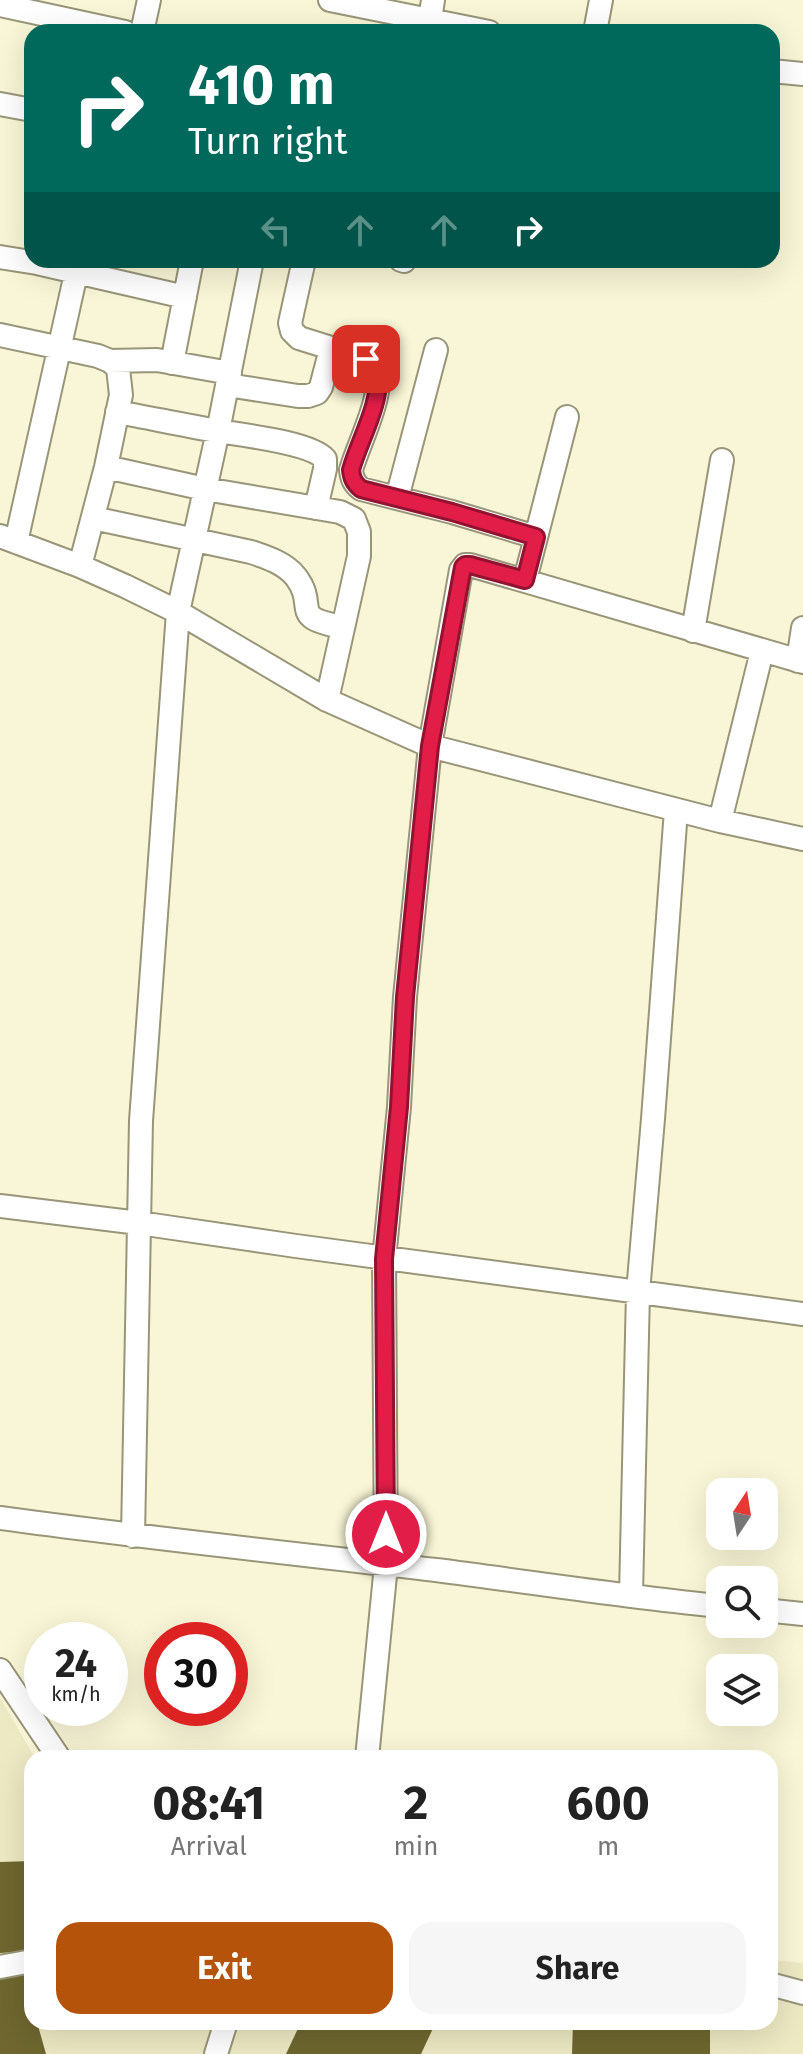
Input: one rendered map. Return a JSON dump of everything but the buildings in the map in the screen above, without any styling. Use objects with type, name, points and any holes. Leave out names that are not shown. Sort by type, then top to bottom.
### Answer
[{"type":"street","points":[[144,24],[149,0]]},
{"type":"street","points":[[330,0],[432,10],[468,24]]},
{"type":"street","points":[[596,24],[601,0]]},
{"type":"street","points":[[0,5],[65,24]]},
{"type":"street","points":[[780,72],[803,74]]},
{"type":"street","points":[[0,104],[24,108]]},
{"type":"street","points":[[0,257],[24,260]]},
{"type":"street","points":[[78,268],[8,539],[80,566],[178,612],[327,700],[430,746],[720,821],[803,839]]},
{"type":"street","points":[[85,268],[185,297]]},
{"type":"street","points":[[172,363],[190,268]]},
{"type":"street","points":[[133,1536],[141,1121],[178,612],[250,268]]},
{"type":"street","points":[[302,268],[290,323],[292,331],[299,338],[366,359],[377,370],[376,397],[351,470],[351,477],[361,489],[536,537]]},
{"type":"street","points":[[0,335],[110,361],[139,359],[172,363],[289,395],[308,396],[317,393],[321,387],[331,349]]},
{"type":"street","points":[[397,498],[436,350]]},
{"type":"street","points":[[80,566],[121,395],[118,368],[110,361]]},
{"type":"street","points":[[117,412],[295,445],[320,454],[325,459],[325,469],[316,508]]},
{"type":"street","points":[[525,580],[567,417]]},
{"type":"street","points":[[693,631],[722,460]]},
{"type":"street","points":[[106,467],[205,489],[340,512],[354,519],[359,532],[359,556],[327,700]]},
{"type":"street","points":[[93,518],[251,552],[287,568],[302,586],[311,618],[343,627]]},
{"type":"street","points":[[368,1750],[386,1565],[384,1259],[399,1107],[405,997],[430,746],[463,567],[470,565],[525,580],[801,661],[803,628]]},
{"type":"street","points":[[720,821],[762,651]]},
{"type":"street","points":[[631,1595],[638,1292],[676,810]]},
{"type":"street","points":[[0,1206],[803,1314]]},
{"type":"street","points":[[0,1518],[706,1604]]},
{"type":"street","points":[[778,1611],[803,1614]]},
{"type":"street","points":[[0,1670],[54,1750]]},
{"type":"street","points":[[0,1967],[24,1962]]},
{"type":"street","points":[[778,1986],[803,1993]]},
{"type":"street","points":[[216,2054],[224,2030]]},
{"type":"shaded area","points":[[0,1698],[30,1750],[24,1750],[24,2030],[778,2030],[778,1961],[803,1963],[803,2054],[0,2054]]},
{"type":"route","points":[[366,359],[377,370],[378,382],[376,397],[351,470],[355,483],[361,489],[536,537],[525,580],[467,564],[461,570],[430,746],[405,997],[399,1107],[384,1259],[386,1534]]}]
